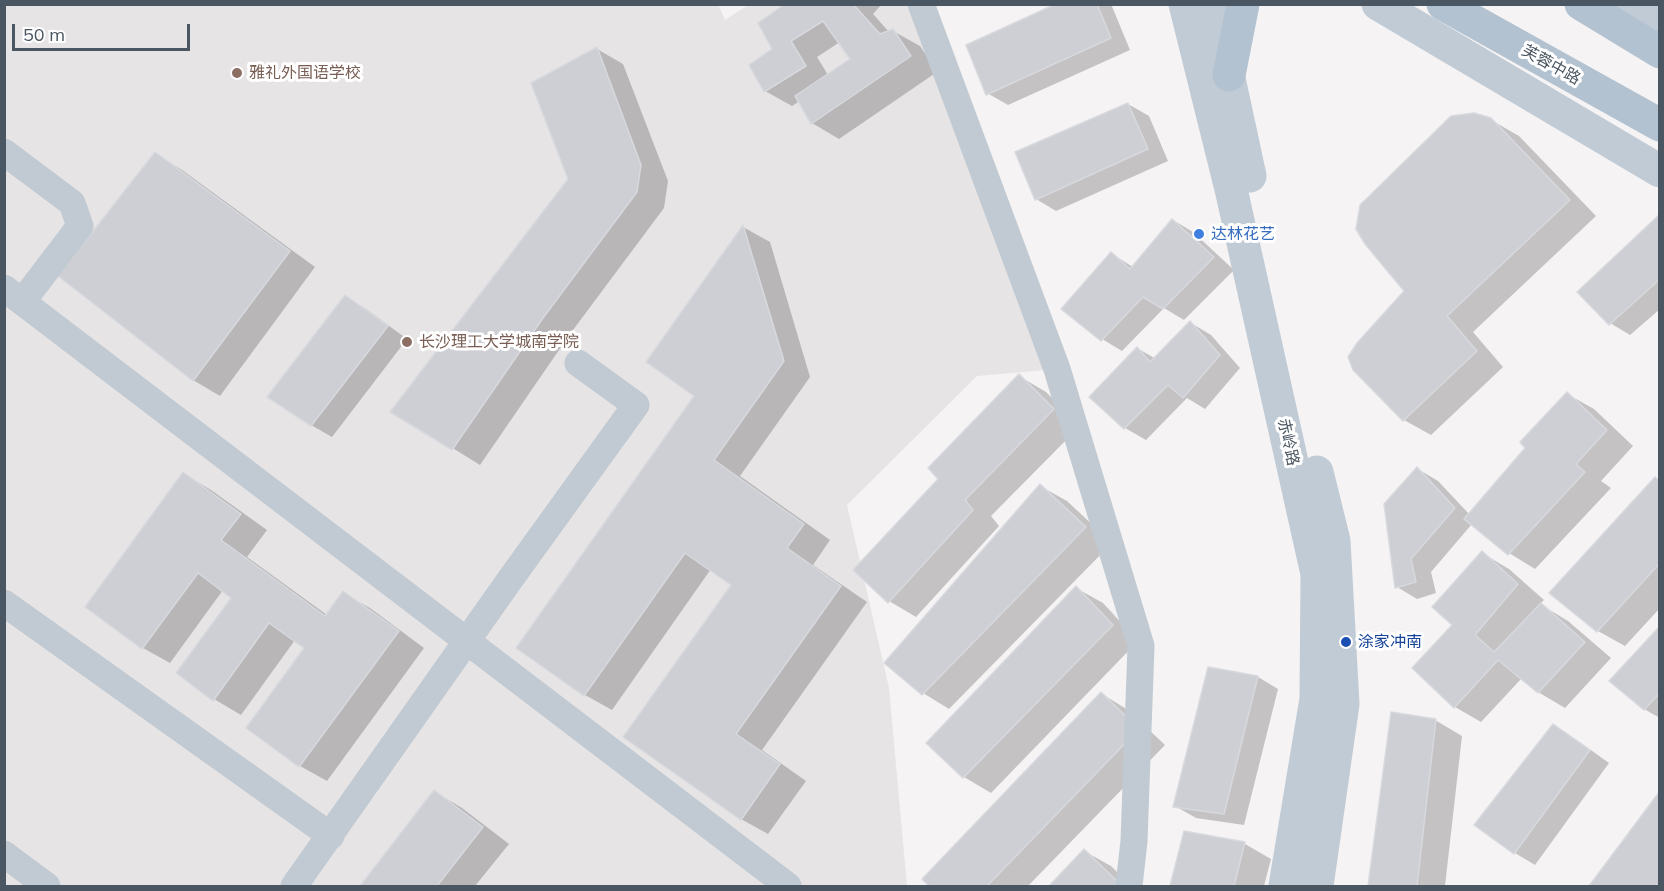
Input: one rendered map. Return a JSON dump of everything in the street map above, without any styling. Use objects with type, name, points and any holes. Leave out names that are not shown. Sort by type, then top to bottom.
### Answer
[{"type":"main road","name":"赤岭路","points":[[1185,4],[1233,201],[1317,574],[1316,699],[1285,886]]},
{"type":"main road","name":"赤岭路","points":[[1213,4],[1280,320],[1334,541],[1343,704],[1317,886]]},
{"type":"main road","points":[[1228,75],[1243,4]]},
{"type":"main road","points":[[1378,4],[1659,171]]},
{"type":"main road","name":"芙蓉中路","points":[[1443,4],[1659,125]]},
{"type":"main road","points":[[1581,4],[1659,52]]},
{"type":"main road","points":[[1625,4],[1659,24]]},
{"type":"street","points":[[921,4],[1057,369],[1141,646],[1134,841],[1129,886]]},
{"type":"street","points":[[4,152],[72,203],[80,226],[13,295],[306,516],[467,643],[788,886]]},
{"type":"street","points":[[294,886],[636,405],[578,363]]},
{"type":"street","points":[[4,603],[331,836]]},
{"type":"street","points":[[4,854],[47,886]]},
{"type":"shaded area","name":"长沙理工大学城南学院","points":[[718,4],[725,20],[748,5],[926,5],[1057,369],[977,376],[847,505],[889,688],[907,886],[5,886],[5,5]]},
{"type":"building","points":[[785,4],[853,4],[880,34],[893,29],[911,56],[811,124],[795,96],[850,59],[823,21],[791,41],[806,66],[764,92],[749,65],[772,49],[758,23]]},
{"type":"building","points":[[1056,4],[1097,4],[1111,38],[986,95],[966,45]]},
{"type":"building","points":[[597,47],[641,165],[637,192],[543,318],[452,450],[390,412],[568,179],[531,83]]},
{"type":"building","points":[[1128,103],[1148,149],[1035,200],[1015,152]]},
{"type":"building","points":[[1474,113],[1491,118],[1570,200],[1447,316],[1477,351],[1403,421],[1353,370],[1348,357],[1357,343],[1404,291],[1365,244],[1356,229],[1360,205],[1451,116]]},
{"type":"building","points":[[155,152],[290,251],[193,381],[58,276]]},
{"type":"building","points":[[1660,214],[1660,279],[1609,325],[1577,292]]},
{"type":"building","points":[[1172,219],[1214,257],[1163,309],[1143,297],[1101,341],[1061,309],[1111,252],[1130,269]]},
{"type":"building","points":[[743,225],[784,361],[714,460],[804,524],[787,548],[841,586],[736,734],[780,764],[741,820],[623,737],[731,585],[685,553],[584,696],[516,648],[694,396],[646,362]]},
{"type":"building","points":[[345,295],[388,326],[311,426],[267,397]]},
{"type":"building","points":[[1190,321],[1220,355],[1183,398],[1168,385],[1124,429],[1089,397],[1137,347],[1150,362]]},
{"type":"building","points":[[1019,374],[1054,409],[965,500],[973,510],[888,603],[853,570],[938,479],[928,468]]},
{"type":"building","points":[[1567,392],[1607,430],[1576,464],[1585,472],[1508,555],[1464,519],[1525,448],[1520,442]]},
{"type":"building","points":[[1417,467],[1455,508],[1411,559],[1416,582],[1395,588],[1384,504]]},
{"type":"building","points":[[183,472],[241,514],[221,540],[325,616],[343,591],[399,631],[299,767],[246,728],[304,648],[269,623],[213,701],[176,673],[231,598],[198,573],[142,649],[85,607]]},
{"type":"building","points":[[1655,477],[1660,481],[1660,563],[1597,632],[1549,593]]},
{"type":"building","points":[[1040,484],[1086,527],[922,695],[884,663]]},
{"type":"building","points":[[1482,551],[1518,584],[1475,635],[1494,652],[1541,603],[1585,642],[1538,693],[1498,660],[1454,708],[1412,668],[1452,625],[1432,607]]},
{"type":"building","points":[[1076,586],[1113,625],[963,778],[926,743]]},
{"type":"building","points":[[1660,626],[1660,693],[1644,710],[1609,681]]},
{"type":"building","points":[[1208,667],[1258,676],[1224,814],[1173,807]]},
{"type":"building","points":[[1101,692],[1139,729],[987,886],[929,886],[922,879]]},
{"type":"building","points":[[1391,712],[1436,719],[1417,886],[1368,886]]},
{"type":"building","points":[[1553,724],[1590,750],[1514,854],[1474,825]]},
{"type":"building","points":[[434,790],[483,827],[437,886],[360,886]]},
{"type":"building","points":[[1660,791],[1659,886],[1589,886]]},
{"type":"building","points":[[1184,831],[1245,842],[1234,886],[1170,886]]},
{"type":"building","points":[[1084,849],[1120,884],[1117,886],[1049,886]]},
{"type":"place","name":"雅礼外国语学校","points":[[237,73]]},
{"type":"place","name":"达林花艺","points":[[1199,234]]},
{"type":"place","name":"长沙理工大学城南学院","points":[[407,342]]},
{"type":"place","name":"涂家冲南","points":[[1346,642]]}]
